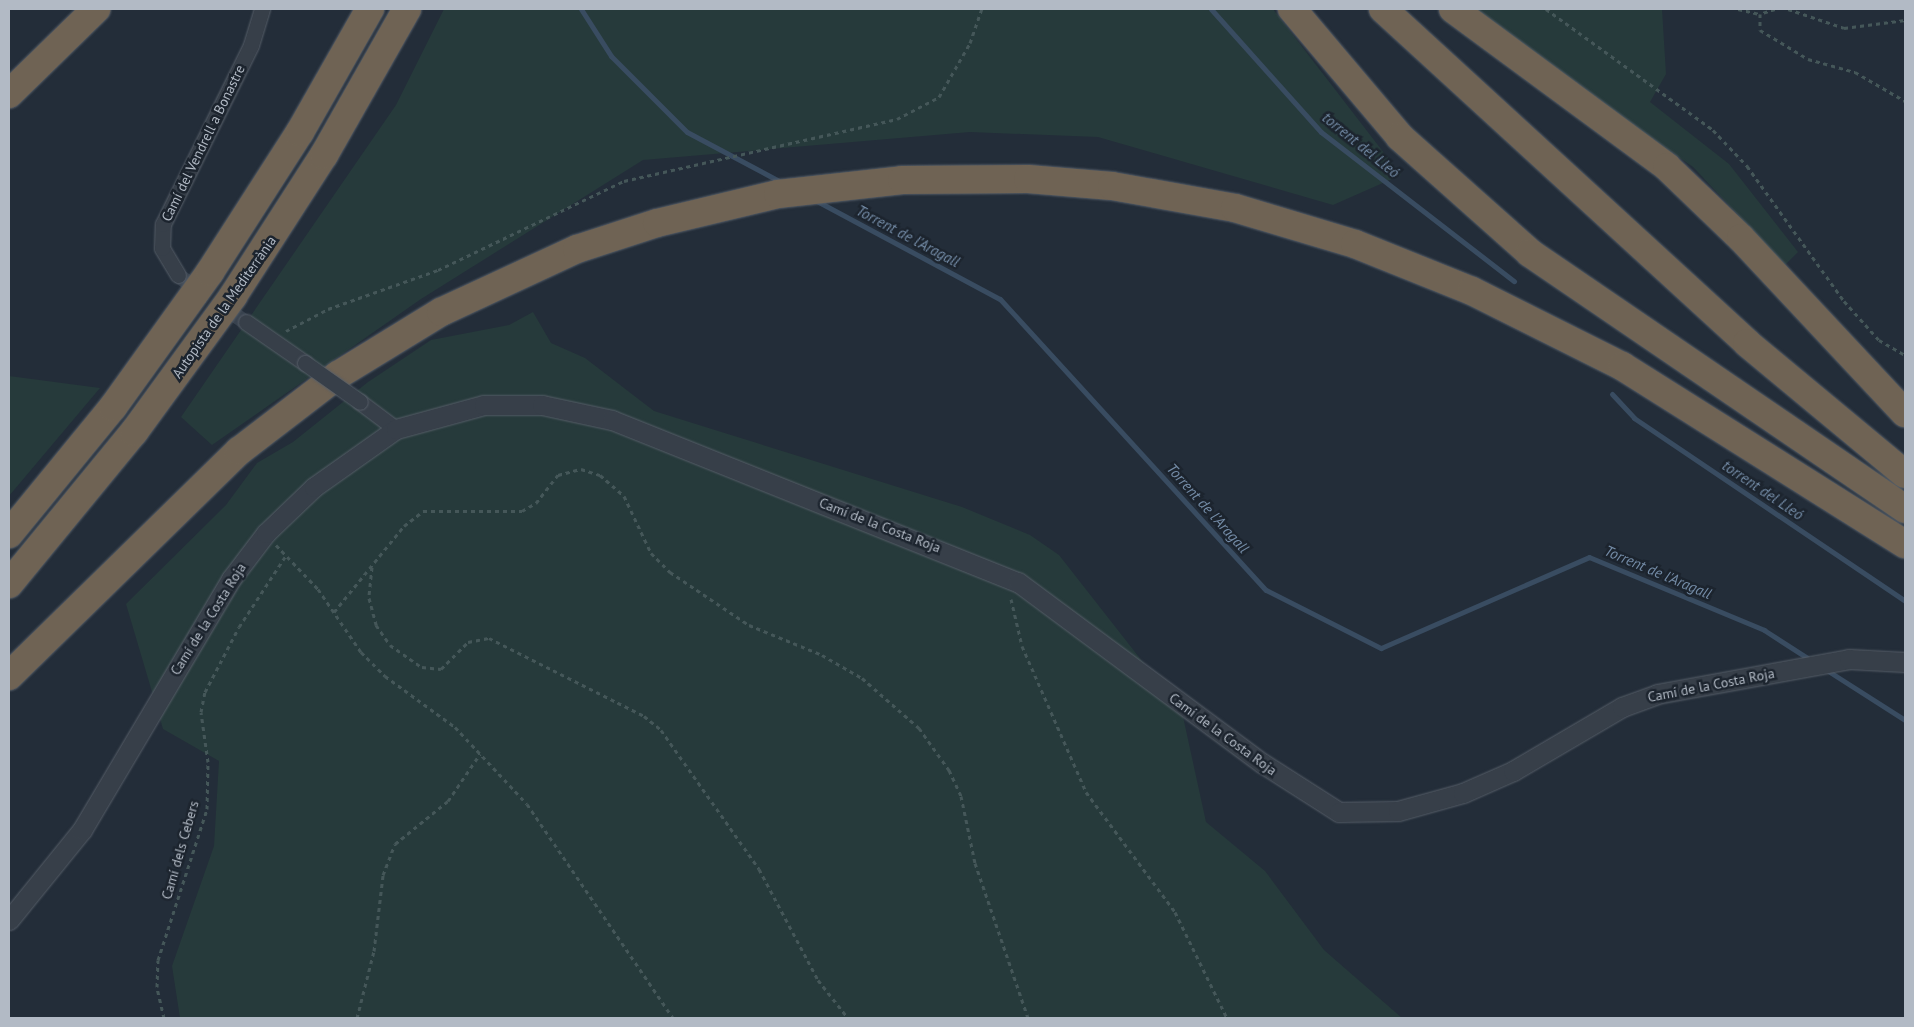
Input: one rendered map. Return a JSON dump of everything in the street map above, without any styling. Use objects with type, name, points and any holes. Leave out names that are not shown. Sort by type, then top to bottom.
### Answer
[{"type":"highway","points":[[9,94],[96,9]]},
{"type":"highway","points":[[9,534],[112,407],[210,272],[300,132],[370,9]]},
{"type":"highway","name":"Autopista de la Mediterrània","points":[[9,584],[134,432],[233,296],[324,155],[408,9]]},
{"type":"highway","points":[[1292,9],[1406,143],[1530,253],[1905,509]]},
{"type":"highway","points":[[1383,9],[1747,343],[1905,474]]},
{"type":"highway","points":[[1453,9],[1667,167],[1741,238],[1905,413]]},
{"type":"highway","points":[[9,676],[239,451],[331,380],[434,316],[577,249],[658,223],[778,194],[902,180],[1028,178],[1112,186],[1235,208],[1355,244],[1472,291],[1622,366],[1905,544]]},
{"type":"street","name":"Camí del Vendrell a Bonastre","points":[[178,275],[162,248],[163,224],[251,45],[262,9]]},
{"type":"street","points":[[246,322],[396,429]]},
{"type":"street","name":"Camí de la Costa Roja","points":[[9,920],[82,830],[231,578],[266,533],[314,488],[396,429],[447,412],[503,404],[542,405],[612,420],[1018,582],[1262,763],[1327,807],[1354,814],[1398,811],[1463,793],[1513,771],[1622,707],[1657,694],[1849,660],[1905,662]]},
{"type":"path","points":[[272,340],[328,309],[438,270],[624,181],[897,119],[939,97],[970,43],[982,9]]},
{"type":"path","points":[[1546,9],[1713,130],[1747,166],[1844,302],[1879,340],[1905,355]]},
{"type":"path","points":[[1738,9],[1760,14],[1775,9]]},
{"type":"path","points":[[1788,9],[1844,28],[1905,20]]},
{"type":"path","points":[[1760,14],[1760,30],[1768,35],[1808,59],[1855,72],[1905,101]]},
{"type":"path","points":[[334,612],[404,526],[423,511],[522,511],[536,503],[558,475],[582,469],[600,475],[624,496],[652,553],[670,572],[750,625],[822,655],[862,678],[919,728],[949,770],[961,796],[974,863],[1028,1018]]},
{"type":"path","points":[[266,533],[285,557],[318,589],[385,676],[455,727],[527,804],[673,1018]]},
{"type":"path","name":"Camí dels Cebers","points":[[164,1018],[157,987],[158,960],[207,809],[208,762],[201,712],[205,692],[239,627],[285,557]]},
{"type":"path","points":[[372,566],[369,598],[376,625],[390,645],[422,667],[441,668],[468,642],[489,638],[644,716],[661,730],[759,869],[818,980],[848,1018]]},
{"type":"path","points":[[1018,582],[1011,600],[1022,646],[1086,792],[1175,912],[1227,1018]]},
{"type":"path","points":[[357,1018],[374,951],[383,875],[395,844],[448,801],[480,754]]},
{"type":"green space","points":[[444,9],[1273,9],[1401,175],[1333,205],[1098,137],[970,132],[643,160],[421,299],[212,445],[181,417],[396,105]]},
{"type":"green space","points":[[1474,9],[1662,9],[1666,74],[1650,102],[1729,164],[1798,252],[1785,265],[1693,167],[1522,48]]},
{"type":"green space","points":[[533,312],[551,343],[585,358],[654,411],[962,507],[1030,535],[1059,555],[1182,712],[1206,822],[1265,871],[1324,950],[1402,1018],[180,1018],[172,966],[214,846],[219,761],[163,729],[126,604],[226,505],[257,463],[293,442],[368,382],[431,340],[509,325]]},
{"type":"green space","points":[[9,376],[100,388],[9,496]]},
{"type":"waterway","name":"Torrent de l'Aragall","points":[[581,9],[611,56],[687,132],[783,183]]},
{"type":"waterway","name":"torrent del Lleó","points":[[1211,9],[1321,132],[1514,281]]},
{"type":"waterway","name":"Torrent de l'Aragall","points":[[815,200],[1000,299],[1266,590],[1381,648],[1589,557],[1764,630],[1812,661]]},
{"type":"waterway","name":"torrent del Lleó","points":[[1612,394],[1634,418],[1905,601]]},
{"type":"waterway","name":"Torrent de l'Aragall","points":[[1825,669],[1905,720]]},
{"type":"tunnel","points":[[178,275],[246,322]]}]
